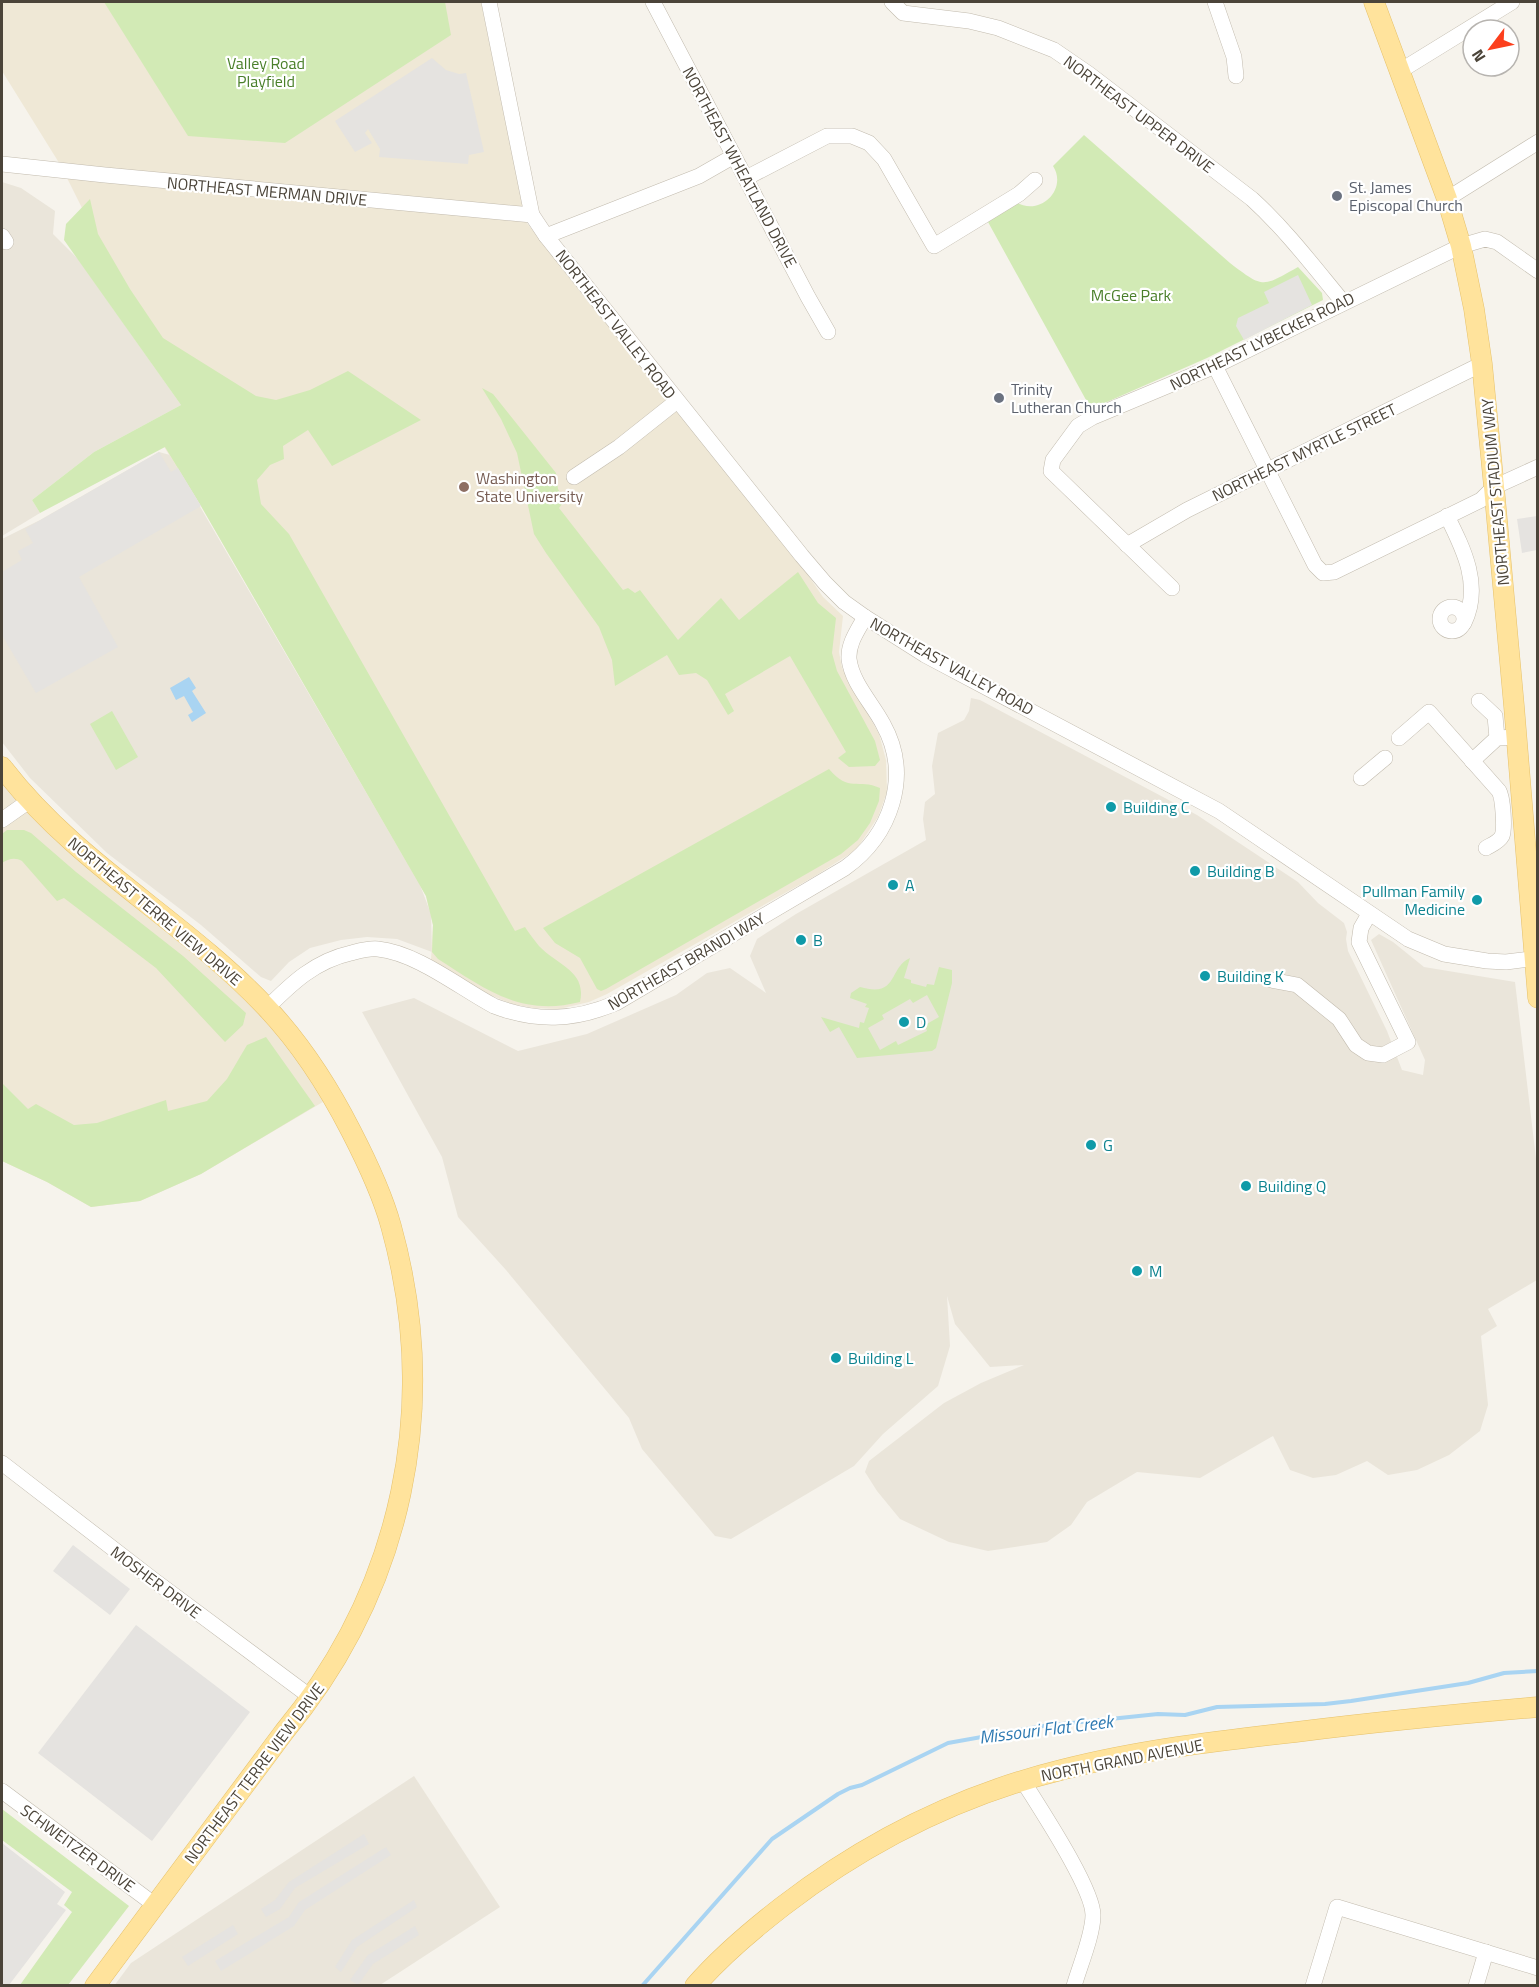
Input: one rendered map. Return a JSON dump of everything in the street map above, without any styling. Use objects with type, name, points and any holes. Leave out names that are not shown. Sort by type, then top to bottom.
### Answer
[{"type":"main road","name":"NORTHEAST STADIUM WAY","points":[[1374,2],[1447,199],[1461,246],[1474,309],[1482,364],[1494,487],[1507,737],[1535,958],[1538,999]]},
{"type":"main road","name":"NORTHEAST TERRE VIEW DRIVE","points":[[4,775],[88,857],[223,964],[267,1008],[298,1046],[333,1096],[371,1169],[394,1236],[404,1281],[411,1341],[412,1400],[409,1445],[399,1502],[383,1559],[356,1624],[312,1698],[284,1732],[95,1986]]},
{"type":"main road","name":"NORTH GRAND AVENUE","points":[[695,1986],[758,1925],[808,1887],[882,1840],[938,1812],[1023,1781],[1080,1766],[1176,1746],[1407,1719],[1538,1707]]},
{"type":"street","name":"NORTHEAST VALLEY ROAD","points":[[489,2],[532,215],[546,236],[677,401],[825,583],[844,602],[925,655],[1219,811],[1408,939],[1444,954],[1486,961],[1506,962],[1535,958]]},
{"type":"street","name":"NORTHEAST WHEATLAND DRIVE","points":[[653,2],[828,332]]},
{"type":"street","name":"NORTHEAST UPPER DRIVE","points":[[892,2],[903,13],[969,21],[998,28],[1054,50],[1089,74],[1252,199],[1270,216],[1343,302]]},
{"type":"street","points":[[1215,2],[1234,57],[1236,76]]},
{"type":"street","points":[[1400,71],[1512,2]]},
{"type":"street","points":[[746,178],[827,136],[852,136],[869,143],[884,159],[934,246],[1019,194],[1035,180]]},
{"type":"street","points":[[1447,199],[1538,142]]},
{"type":"street","points":[[546,236],[699,176],[734,156]]},
{"type":"street","name":"NORTHEAST MERMAN DRIVE","points":[[2,164],[532,215]]},
{"type":"street","name":"NORTHEAST LYBECKER ROAD","points":[[1127,545],[1051,471],[1053,460],[1077,426],[1093,417],[1215,366],[1461,246],[1485,239],[1497,242],[1538,271]]},
{"type":"street","name":"NORTHEAST MYRTLE STREET","points":[[1127,545],[1187,510],[1482,364]]},
{"type":"street","points":[[1215,366],[1315,565],[1323,573],[1334,572],[1481,500],[1494,487],[1538,467]]},
{"type":"street","points":[[574,477],[619,447],[677,401]]},
{"type":"street","points":[[1447,516],[1466,556],[1470,572],[1471,601],[1464,623]]},
{"type":"street","points":[[1127,545],[1172,588]]},
{"type":"street","name":"NORTHEAST BRANDI WAY","points":[[267,1008],[297,978],[322,962],[336,956],[378,949],[411,959],[506,1011],[545,1019],[574,1017],[598,1011],[616,1003],[845,868],[866,851],[880,834],[891,809],[896,778],[895,759],[887,732],[855,677],[849,660],[851,644],[865,617]]},
{"type":"street","points":[[1472,760],[1507,737],[1495,716],[1479,701]]},
{"type":"street","points":[[1399,738],[1429,712],[1502,797],[1502,836],[1486,848]]},
{"type":"street","points":[[1361,778],[1385,758]]},
{"type":"street","points":[[2,820],[29,801]]},
{"type":"street","points":[[1271,980],[1297,985],[1339,1019],[1356,1045],[1368,1053],[1383,1055],[1408,1042],[1359,942],[1361,928],[1369,914]]},
{"type":"street","name":"MOSHER DRIVE","points":[[2,1463],[312,1698]]},
{"type":"street","points":[[1023,1781],[1088,1891],[1093,1914],[1074,1986]]},
{"type":"street","name":"SCHWEITZER DRIVE","points":[[2,1791],[155,1905]]},
{"type":"street","points":[[1313,1986],[1337,1907],[1538,1968]]},
{"type":"street","points":[[1476,1986],[1486,1952]]},
{"type":"shaded area","name":"Washington State University","points":[[2,2],[481,2],[526,222],[806,572],[823,597],[843,616],[839,652],[842,668],[879,734],[886,760],[887,792],[878,817],[856,850],[815,876],[589,1002],[559,1009],[512,1004],[488,994],[431,960],[433,925],[426,896],[201,506],[153,429],[202,399],[103,250],[61,166],[2,71]]},
{"type":"shaded area","points":[[432,58],[446,70],[459,74],[466,73],[484,152],[469,155],[468,164],[379,157],[380,149],[368,129],[365,133],[372,143],[355,152],[335,121]]},
{"type":"shaded area","points":[[2,182],[21,188],[55,211],[53,234],[78,259],[181,405],[94,452],[32,500],[40,513],[2,536]]},
{"type":"shaded area","points":[[1298,275],[1312,305],[1244,340],[1236,326],[1238,318],[1269,303],[1264,292]]},
{"type":"shaded area","points":[[159,452],[170,455],[420,885],[431,914],[432,952],[397,939],[367,937],[341,940],[310,948],[289,962],[271,981],[261,977],[201,925],[107,853],[30,778],[2,742],[2,539]]},
{"type":"shaded area","points":[[159,452],[171,472],[178,468],[201,506],[79,577],[118,647],[36,693],[2,635],[2,572],[22,560],[18,551],[33,543],[25,529]]},
{"type":"shaded area","points":[[1537,516],[1537,550],[1522,553],[1517,519]]},
{"type":"shaded area","points":[[971,698],[980,700],[1197,815],[1298,882],[1318,903],[1344,923],[1348,951],[1387,1031],[1402,1070],[1423,1075],[1425,1060],[1371,940],[1379,934],[1393,942],[1424,967],[1515,982],[1537,1167],[1537,1280],[1488,1309],[1497,1326],[1481,1336],[1488,1405],[1480,1431],[1449,1455],[1417,1470],[1388,1475],[1367,1461],[1336,1475],[1313,1478],[1290,1470],[1273,1436],[1200,1478],[1137,1472],[1087,1502],[1071,1525],[1047,1542],[988,1551],[949,1542],[900,1519],[865,1472],[869,1461],[944,1403],[981,1383],[1024,1365],[990,1367],[955,1324],[947,1296],[950,1346],[938,1386],[883,1434],[854,1466],[731,1539],[715,1536],[642,1449],[629,1418],[506,1270],[458,1217],[442,1157],[362,1012],[414,998],[518,1051],[587,1034],[676,995],[707,973],[730,968],[766,993],[750,956],[757,939],[796,914],[926,840],[923,819],[925,802],[935,794],[932,766],[938,733],[964,720],[969,711]]},
{"type":"shaded area","points":[[2,767],[223,965],[333,1096],[201,1174],[140,1201],[91,1207],[47,1182],[2,1161]]},
{"type":"shaded area","points":[[73,1545],[130,1589],[110,1615],[53,1571]]},
{"type":"shaded area","points":[[136,1625],[250,1712],[152,1841],[38,1753]]},
{"type":"shaded area","points":[[414,1776],[500,1907],[380,1985],[114,1986],[131,1963]]},
{"type":"shaded area","points":[[364,1834],[369,1844],[295,1888],[280,1909],[266,1917],[261,1909],[275,1900],[289,1882]]},
{"type":"shaded area","points":[[2,1843],[65,1892],[57,1904],[66,1910],[9,1985],[2,1985]]},
{"type":"shaded area","points":[[386,1847],[391,1855],[305,1910],[294,1926],[221,1971],[215,1961],[289,1917],[299,1902]]},
{"type":"shaded area","points":[[414,1900],[417,1907],[357,1947],[341,1972],[335,1967],[352,1940]]},
{"type":"shaded area","points":[[233,1925],[238,1934],[188,1966],[182,1957]]},
{"type":"shaded area","points":[[415,1926],[419,1935],[373,1964],[358,1985],[350,1980],[368,1955]]},
{"type":"green space","name":"Valley Road Playfield","points":[[104,2],[445,2],[451,35],[285,143],[188,136]]},
{"type":"green space","name":"McGee Park","points":[[1084,135],[1241,271],[1263,282],[1277,278],[1298,267],[1322,293],[1323,300],[1207,358],[1091,409],[988,222],[1016,202],[1025,206],[1034,206],[1049,198],[1057,183],[1057,175],[1053,166]]},
{"type":"green space","points":[[90,199],[98,234],[130,289],[163,338],[256,396],[276,400],[310,390],[348,371],[421,420],[332,466],[308,430],[283,446],[284,459],[270,465],[257,480],[261,504],[289,534],[515,931],[525,927],[546,953],[569,969],[579,983],[580,1002],[559,1006],[522,1003],[488,990],[438,959],[432,952],[433,925],[426,896],[165,447],[40,513],[32,500],[94,452],[181,405],[64,240],[66,224]]},
{"type":"green space","points":[[482,388],[493,394],[556,473],[558,489],[565,500],[559,508],[623,590],[628,588],[635,593],[640,590],[678,640],[721,598],[739,620],[798,572],[818,603],[836,618],[832,653],[837,671],[875,741],[880,760],[875,766],[849,767],[838,758],[846,752],[790,656],[725,694],[734,711],[728,715],[707,680],[696,673],[679,675],[667,655],[615,686],[612,660],[599,627],[534,534],[517,453],[501,419]]},
{"type":"green space","points":[[112,711],[138,757],[116,770],[90,724]]},
{"type":"green space","points":[[829,769],[842,781],[880,788],[879,801],[870,823],[858,840],[841,854],[606,989],[601,991],[597,989],[580,958],[555,943],[543,928]]},
{"type":"green space","points":[[7,830],[24,830],[31,833],[76,872],[183,956],[246,1013],[243,1025],[225,1042],[156,968],[64,898],[57,901],[22,861],[12,859],[2,863],[2,834]]},
{"type":"green space","points":[[910,958],[904,978],[911,980],[911,983],[926,987],[927,984],[934,985],[939,967],[952,970],[952,983],[936,1048],[932,1051],[857,1058],[839,1027],[830,1032],[821,1017],[859,1028],[860,1022],[864,1023],[869,1008],[865,1007],[867,1004],[850,998],[851,993],[860,987],[881,989],[887,985],[903,963]],"holes":[[[927,995],[939,1017],[925,1025],[927,1031],[898,1045],[896,1041],[880,1050],[868,1028],[884,1019],[882,1015],[910,999],[913,1003]]]},
{"type":"green space","points":[[266,1037],[315,1106],[201,1174],[140,1201],[91,1207],[47,1182],[2,1161],[2,1083],[28,1109],[36,1104],[74,1125],[97,1123],[166,1100],[168,1111],[207,1101],[227,1079],[247,1045]]},
{"type":"green space","points":[[2,1809],[129,1906],[68,1985],[20,1985],[72,1912],[64,1905],[72,1892],[2,1840]]},
{"type":"water","points":[[189,677],[196,688],[192,691],[206,713],[192,722],[188,715],[193,712],[184,696],[176,700],[170,688]]},
{"type":"waterway","name":"Missouri Flat Creek","points":[[642,1986],[772,1839],[838,1794],[862,1785],[948,1743],[1043,1726],[1158,1714],[1185,1715],[1217,1707],[1325,1704],[1351,1701],[1468,1683],[1504,1673],[1538,1671]]},
{"type":"place","name":"St. James Episcopal Church","points":[[1337,196]]},
{"type":"place","name":"Trinity Lutheran Church","points":[[999,398]]},
{"type":"place","name":"Washington State University","points":[[464,487]]},
{"type":"place","name":"Building C","points":[[1111,807]]},
{"type":"place","name":"Building B","points":[[1195,871]]},
{"type":"place","name":"A","points":[[893,885]]},
{"type":"place","name":"Pullman Family Medicine","points":[[1477,900]]},
{"type":"place","name":"B","points":[[801,940]]},
{"type":"place","name":"Building K","points":[[1205,976]]},
{"type":"place","name":"D","points":[[904,1022]]},
{"type":"place","name":"G","points":[[1091,1145]]},
{"type":"place","name":"Building Q","points":[[1246,1186]]},
{"type":"place","name":"M","points":[[1137,1271]]},
{"type":"place","name":"Building L","points":[[836,1358]]}]
